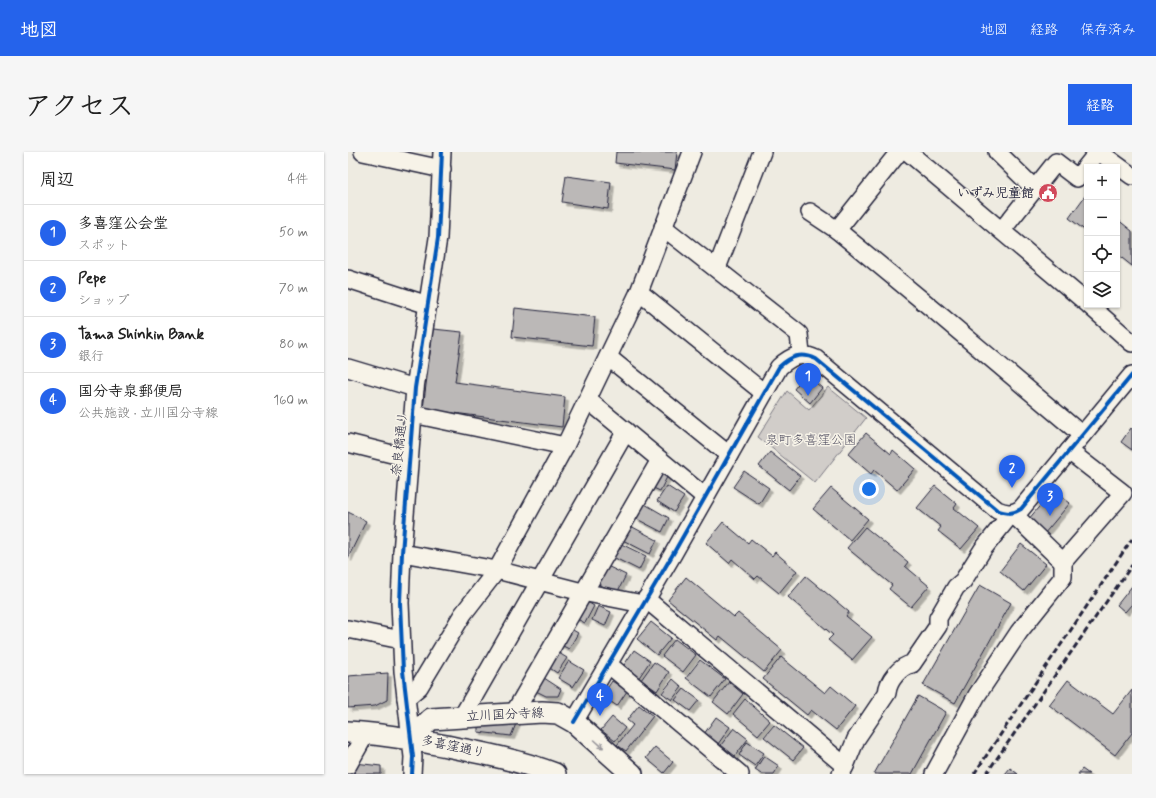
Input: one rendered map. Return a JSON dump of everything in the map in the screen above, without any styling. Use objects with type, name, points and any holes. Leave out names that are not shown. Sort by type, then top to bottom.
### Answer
[{"type":"main road","name":"立川国分寺線","points":[[411,738],[431,719],[514,713],[558,713],[574,722],[632,774]]},
{"type":"main road","name":"多喜窪通り","points":[[357,733],[411,738],[515,761],[556,774]]},
{"type":"street","points":[[363,152],[442,169]]},
{"type":"street","name":"奈良橋通り","points":[[412,774],[411,738],[401,640],[400,603],[402,553],[408,458],[415,388],[438,238],[442,152]]},
{"type":"street","points":[[406,698],[419,687],[463,614],[497,570],[565,446],[639,292],[662,227],[692,152]]},
{"type":"street","points":[[717,268],[762,152]]},
{"type":"street","points":[[836,230],[899,152]]},
{"type":"street","points":[[908,152],[1084,300]]},
{"type":"street","points":[[998,152],[1035,189]]},
{"type":"street","points":[[1002,230],[1056,162],[1077,178],[1099,152],[1132,176]]},
{"type":"street","points":[[810,212],[836,230],[1082,436]]},
{"type":"street","points":[[662,227],[717,268],[799,334],[801,354]]},
{"type":"street","points":[[348,279],[428,305]]},
{"type":"street","points":[[639,292],[764,393]]},
{"type":"street","points":[[1093,308],[1132,343]]},
{"type":"street","points":[[574,722],[779,367],[789,358],[801,354],[816,359],[997,510],[1005,513],[1012,513],[1021,509],[1132,375]]},
{"type":"street","points":[[608,357],[729,455]]},
{"type":"street","points":[[348,368],[415,388]]},
{"type":"street","points":[[588,400],[705,497]]},
{"type":"street","points":[[413,414],[565,446]]},
{"type":"street","points":[[462,717],[626,431]]},
{"type":"street","points":[[348,443],[408,458]]},
{"type":"street","points":[[934,774],[977,695],[1018,632],[1063,577],[1063,562],[1123,493],[1069,451]]},
{"type":"street","points":[[514,713],[582,592],[660,460]]},
{"type":"street","points":[[1012,513],[1063,562]]},
{"type":"street","points":[[402,553],[497,570],[582,592],[644,601],[843,770],[856,739],[887,693],[888,684],[905,665],[912,664],[922,651],[938,626],[938,618],[956,587],[963,581],[983,549],[1012,513]]},
{"type":"street","points":[[348,630],[401,640]]},
{"type":"street","points":[[608,664],[740,774]]},
{"type":"street","points":[[348,765],[357,733]]},
{"type":"green space","name":"泉町多喜窪公園","points":[[828,387],[866,418],[815,483],[758,437],[787,391],[809,410]]},
{"type":"building","points":[[616,152],[677,152],[675,170],[615,163]]},
{"type":"building","points":[[566,176],[611,182],[608,209],[562,202]]},
{"type":"building","points":[[1084,197],[1084,230],[1069,218]]},
{"type":"building","points":[[1120,221],[1132,231],[1132,266],[1120,256]]},
{"type":"building","points":[[515,308],[595,317],[592,346],[512,337]]},
{"type":"building","points":[[433,329],[462,332],[455,382],[565,397],[562,427],[423,409]]},
{"type":"building","points":[[810,378],[822,388],[810,403],[794,389],[801,380],[805,383]]},
{"type":"building","points":[[1131,428],[1132,429],[1132,450],[1121,442]]},
{"type":"building","points":[[866,433],[891,454],[893,450],[915,469],[897,490],[874,470],[871,474],[848,454]]},
{"type":"building","points":[[770,452],[800,476],[789,490],[759,466]]},
{"type":"building","points":[[744,471],[769,488],[759,504],[733,487]]},
{"type":"building","points":[[656,472],[667,477],[660,491],[649,486]]},
{"type":"building","points":[[667,486],[684,497],[674,512],[657,501]]},
{"type":"building","points":[[935,486],[957,504],[954,508],[979,528],[961,549],[938,531],[941,527],[917,508]]},
{"type":"building","points":[[831,488],[868,519],[850,540],[813,509]]},
{"type":"building","points":[[1053,490],[1070,503],[1044,534],[1028,520]]},
{"type":"building","points":[[643,503],[669,518],[662,532],[635,518]]},
{"type":"building","points":[[348,512],[366,521],[348,558]]},
{"type":"building","points":[[723,522],[748,543],[751,539],[772,556],[775,552],[797,571],[779,593],[758,576],[755,579],[732,559],[729,563],[706,543]]},
{"type":"building","points":[[627,524],[657,540],[650,554],[619,538]]},
{"type":"building","points":[[865,527],[908,562],[905,566],[929,586],[911,607],[889,589],[892,585],[847,548]]},
{"type":"building","points":[[615,541],[646,556],[639,570],[609,555]]},
{"type":"building","points":[[1021,544],[1046,564],[1024,591],[1000,571]]},
{"type":"building","points":[[603,564],[626,575],[617,593],[594,582]]},
{"type":"building","points":[[806,576],[849,612],[846,616],[872,637],[852,660],[828,640],[833,635],[788,597]]},
{"type":"building","points":[[686,577],[734,617],[738,613],[782,650],[764,672],[720,636],[717,640],[668,600]]},
{"type":"building","points":[[980,585],[1011,603],[955,703],[923,685]]},
{"type":"building","points":[[1132,586],[1132,604],[1125,612],[1117,605]]},
{"type":"building","points":[[581,598],[594,606],[585,623],[571,616]]},
{"type":"building","points":[[598,606],[611,612],[605,626],[592,620]]},
{"type":"building","points":[[651,622],[671,638],[657,655],[637,639]]},
{"type":"building","points":[[566,626],[578,633],[569,649],[557,643]]},
{"type":"building","points":[[675,639],[696,655],[683,672],[662,656]]},
{"type":"building","points":[[554,650],[567,658],[557,673],[544,664]]},
{"type":"building","points":[[634,650],[650,661],[638,679],[622,668]]},
{"type":"building","points":[[781,657],[825,693],[831,686],[855,706],[836,730],[811,710],[807,715],[763,679]]},
{"type":"building","points":[[700,660],[725,679],[711,697],[686,678]]},
{"type":"building","points":[[569,661],[584,670],[573,687],[558,678]]},
{"type":"building","points":[[654,662],[669,672],[657,691],[641,680]]},
{"type":"building","points":[[388,673],[387,700],[375,706],[348,708],[348,676]]},
{"type":"building","points":[[538,674],[561,689],[558,696],[546,696],[530,688]]},
{"type":"building","points":[[673,679],[682,687],[672,700],[662,693]]},
{"type":"building","points":[[1068,680],[1113,714],[1132,690],[1132,733],[1115,755],[1049,705]]},
{"type":"building","points":[[612,681],[627,691],[617,706],[602,696]]},
{"type":"building","points":[[729,682],[743,694],[728,714],[713,702]]},
{"type":"building","points":[[684,689],[699,700],[690,711],[675,700]]},
{"type":"building","points":[[918,696],[946,712],[912,774],[874,774]]},
{"type":"building","points":[[745,699],[770,721],[758,735],[733,714]]},
{"type":"building","points":[[639,705],[653,716],[626,751],[617,745],[633,725],[627,720]]},
{"type":"building","points":[[612,717],[625,728],[615,741],[601,730]]},
{"type":"building","points":[[716,717],[730,727],[718,744],[704,734]]},
{"type":"building","points":[[518,719],[511,736],[478,732],[478,723]]},
{"type":"building","points":[[774,725],[803,748],[793,760],[764,737]]},
{"type":"building","points":[[734,728],[748,739],[735,756],[721,745]]},
{"type":"building","points":[[747,742],[764,753],[755,766],[739,755]]},
{"type":"building","points":[[655,747],[673,762],[664,773],[646,758]]},
{"type":"building","points":[[764,756],[779,766],[774,774],[761,774],[755,770]]},
{"type":"building","points":[[355,763],[381,766],[381,774],[354,774]]},
{"type":"building","points":[[1010,768],[1018,774],[1005,774]]},
{"type":"building","points":[[1082,769],[1089,774],[1078,774]]},
{"type":"railway","points":[[974,774],[1132,539]]},
{"type":"railway","points":[[986,774],[1132,565]]},
{"type":"cycle path","points":[[412,774],[413,757],[403,671],[400,603],[402,553],[415,388],[438,238],[442,152]]},
{"type":"cycle path","points":[[574,722],[673,554],[779,367],[788,360],[796,356],[806,356],[816,359],[997,510],[1007,513],[1013,513],[1021,509],[1132,375]]},
{"type":"place","name":"いずみ児童館","points":[[1048,193]]},
{"type":"place","name":"多喜窪公会堂","points":[[808,396]]},
{"type":"place","name":"Pepe","points":[[1012,488]]},
{"type":"place","name":"Tama Shinkin Bank","points":[[1050,516]]},
{"type":"place","name":"国分寺泉郵便局","points":[[600,716]]}]
